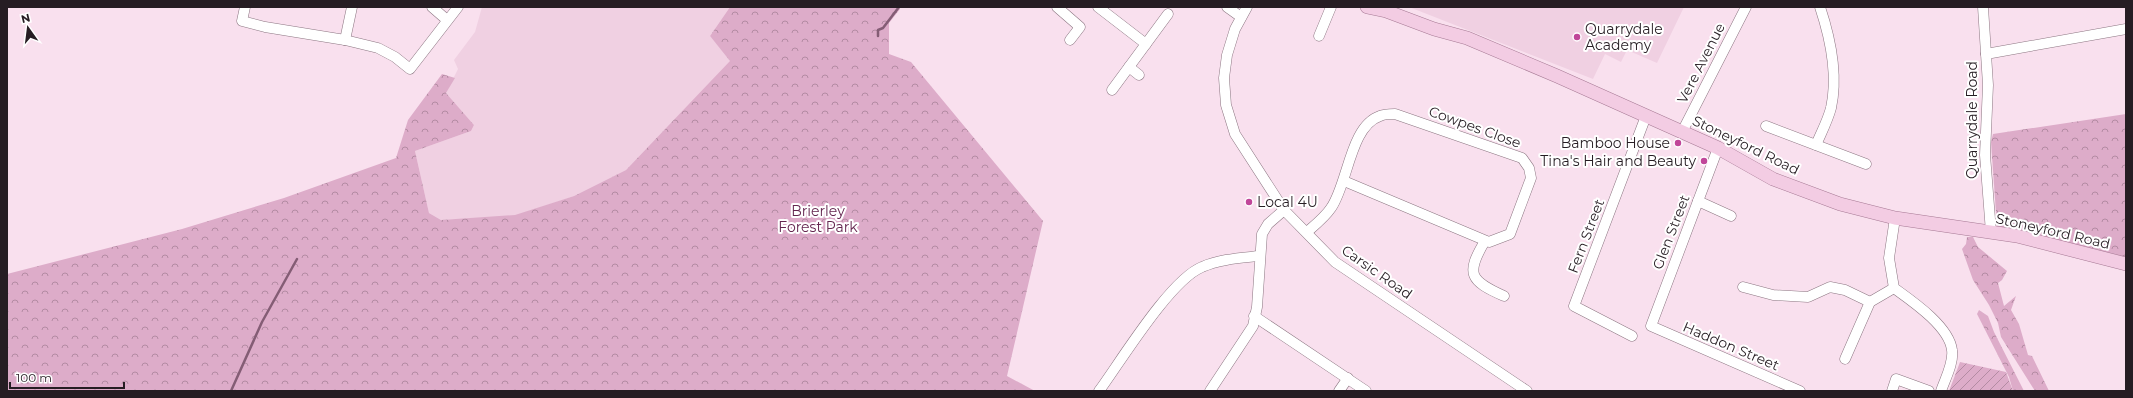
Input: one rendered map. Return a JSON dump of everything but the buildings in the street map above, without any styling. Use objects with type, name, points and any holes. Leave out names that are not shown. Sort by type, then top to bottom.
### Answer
[{"type":"main road","name":"Stoneyford Road","points":[[1367,7],[1386,12],[1434,30],[1467,38],[1718,148],[1773,179],[1840,204],[1895,218],[2017,236],[2126,264]]},
{"type":"street","points":[[245,7],[242,22],[345,40],[378,48],[395,57],[410,69],[458,7]]},
{"type":"street","points":[[432,7],[447,20]]},
{"type":"street","points":[[1058,7],[1080,27],[1070,40]]},
{"type":"street","points":[[1098,7],[1146,44]]},
{"type":"street","points":[[1227,7],[1241,16]]},
{"type":"street","name":"Carsic Road","points":[[1247,7],[1241,16],[1230,41],[1224,78],[1226,105],[1235,134],[1284,210],[1335,262],[1527,391]]},
{"type":"street","points":[[1319,36],[1331,7]]},
{"type":"street","name":"Vere Avenue","points":[[1682,132],[1746,7]]},
{"type":"street","points":[[1816,145],[1831,108],[1833,75],[1826,28],[1820,7]]},
{"type":"street","name":"Quarrydale Road","points":[[1983,7],[1988,105],[1985,155],[1991,232]]},
{"type":"street","points":[[345,40],[349,8]]},
{"type":"street","points":[[1112,90],[1168,14]]},
{"type":"street","points":[[1986,54],[2126,29]]},
{"type":"street","points":[[1129,67],[1139,75]]},
{"type":"street","name":"Cowpes Close","points":[[1307,232],[1331,208],[1344,181],[1359,135],[1372,121],[1380,116],[1395,114],[1522,158],[1529,168],[1531,178],[1510,234],[1489,242],[1485,241]]},
{"type":"street","name":"Fern Street","points":[[1632,336],[1574,306],[1646,116]]},
{"type":"street","points":[[1766,126],[1866,164]]},
{"type":"street","name":"Glen Street","points":[[1651,326],[1718,148]]},
{"type":"street","points":[[1344,181],[1485,241],[1478,252],[1473,272],[1476,280],[1483,287],[1504,296]]},
{"type":"street","points":[[1698,201],[1731,216]]},
{"type":"street","points":[[1210,391],[1253,326],[1257,307],[1259,256],[1262,234],[1268,224],[1284,210]]},
{"type":"street","points":[[1895,218],[1889,258],[1894,288],[1915,303],[1948,336],[1952,350],[1950,365],[1941,391]]},
{"type":"street","points":[[1099,391],[1155,313],[1180,282],[1201,267],[1224,261],[1259,256]]},
{"type":"street","points":[[1743,287],[1773,295],[1808,297],[1830,286],[1846,290],[1870,302]]},
{"type":"street","points":[[1845,359],[1870,302],[1894,288]]},
{"type":"street","points":[[1254,316],[1366,391]]},
{"type":"street","name":"Haddon Street","points":[[1651,326],[1800,391]]},
{"type":"street","points":[[1339,391],[1348,378]]},
{"type":"street","points":[[1892,391],[1896,378],[1929,391]]},
{"type":"shaded area","points":[[482,7],[730,7],[710,36],[731,61],[626,170],[574,196],[514,216],[441,220],[429,213],[415,151],[471,131],[474,125],[446,93],[458,69],[454,60],[475,32]]},
{"type":"shaded area","name":"Quarrydale Academy","points":[[1409,7],[1684,7],[1657,63],[1627,50],[1621,62],[1605,54],[1593,79]]},
{"type":"green space","name":"Brierley Forest Park","points":[[730,7],[899,7],[900,9],[889,23],[889,54],[911,62],[1043,221],[1007,376],[1035,391],[7,391],[7,274],[182,229],[284,198],[396,158],[408,120],[442,74],[455,78],[446,93],[474,125],[471,131],[415,151],[429,213],[441,220],[515,215],[574,196],[626,170],[730,61],[710,36]]},
{"type":"green space","points":[[2126,114],[2126,258],[1997,227],[1991,142],[1993,134]]},
{"type":"green space","points":[[1967,237],[1973,237],[1978,247],[2007,271],[2002,280],[1998,283],[2004,306],[2016,296],[2011,310],[2019,324],[2028,355],[2032,356],[2049,391],[2035,391],[2001,337],[1998,323],[1989,305],[1973,280],[1962,249],[1966,244]]},
{"type":"green space","points":[[1979,310],[1988,316],[1994,332],[2024,391],[2013,391],[2009,377],[1977,314]]},
{"type":"green space","points":[[1960,362],[2006,372],[2013,391],[1949,391]]},
{"type":"waterway","points":[[878,36],[878,30],[883,28],[899,7]]},
{"type":"waterway","points":[[231,391],[262,322],[297,259]]},
{"type":"place","name":"Quarrydale Academy","points":[[1577,37]]},
{"type":"place","name":"Bamboo House","points":[[1678,143]]},
{"type":"place","name":"Tina's Hair and Beauty","points":[[1704,161]]},
{"type":"place","name":"Local 4U","points":[[1249,202]]}]
